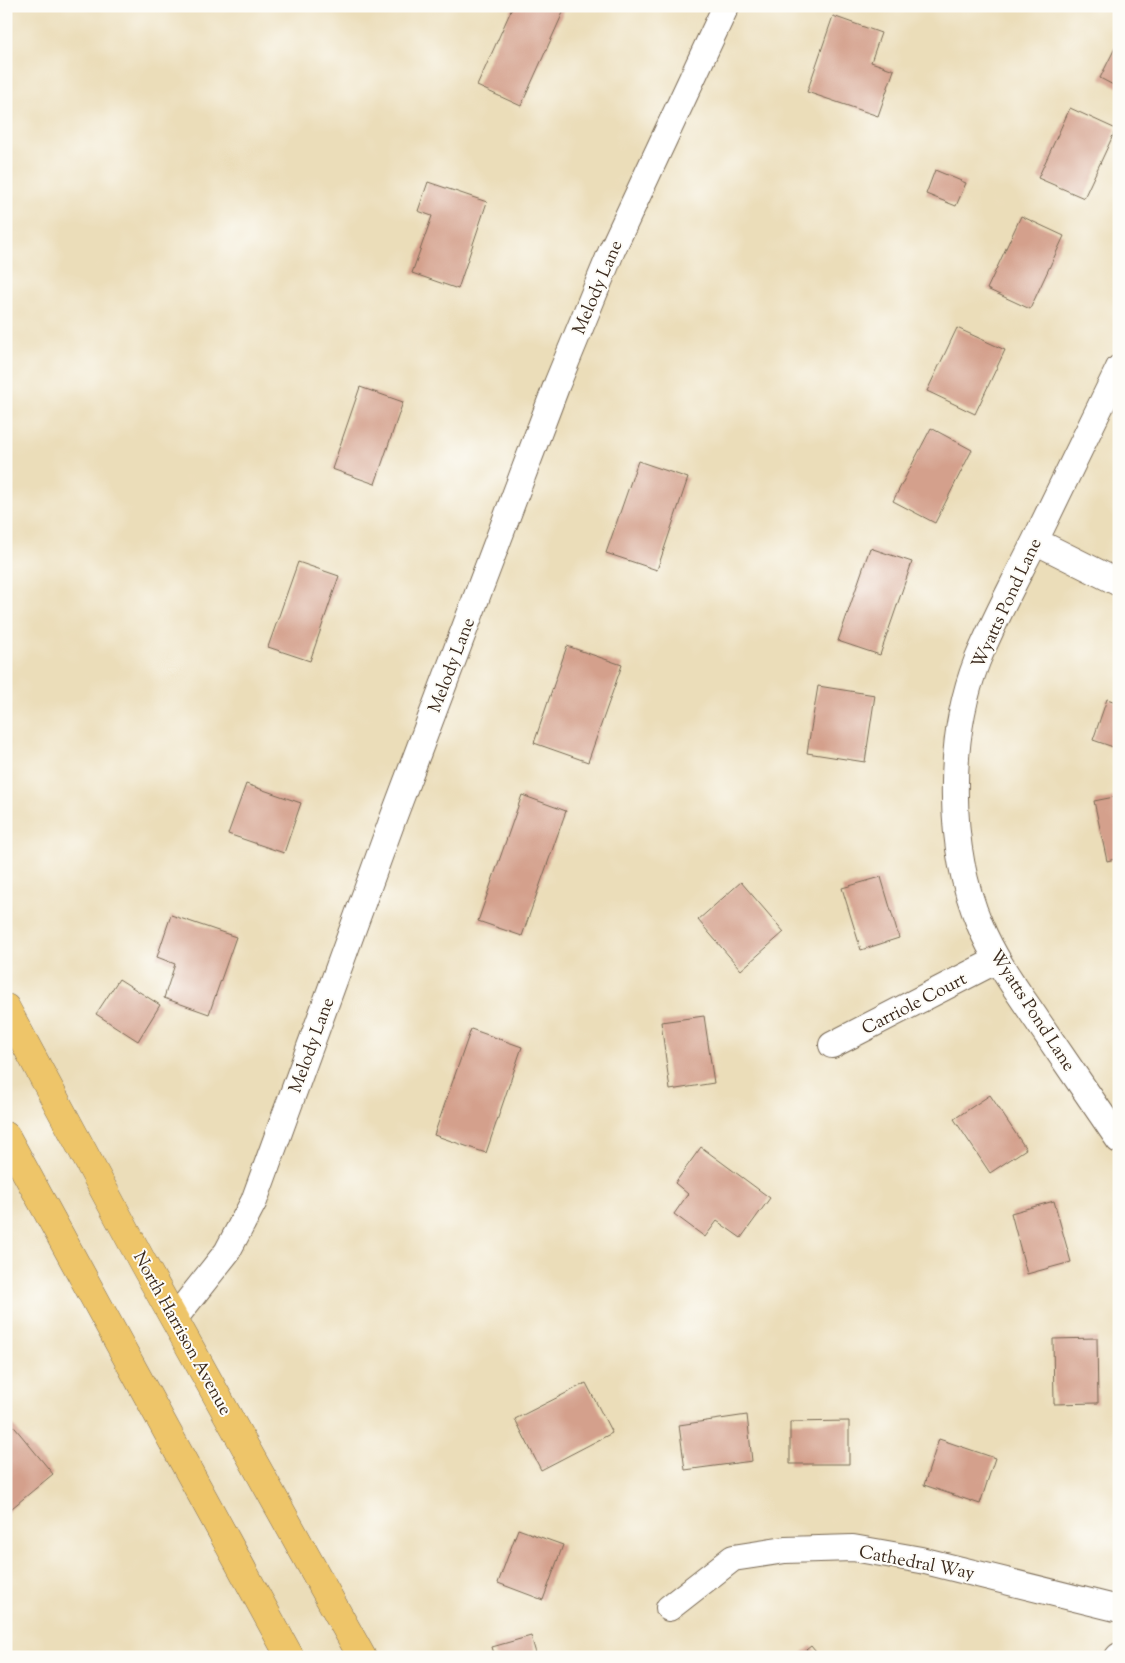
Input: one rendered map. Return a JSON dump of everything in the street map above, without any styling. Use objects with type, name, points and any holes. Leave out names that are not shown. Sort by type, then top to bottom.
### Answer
[{"type":"main road","name":"North Harrison Avenue","points":[[7,1010],[174,1319],[362,1657]]},
{"type":"main road","points":[[6,1136],[290,1657]]},
{"type":"street","name":"Melody Lane","points":[[174,1319],[227,1252],[254,1201],[392,821],[561,375],[612,250],[726,6]]},
{"type":"street","name":"Wyatts Pond Lane","points":[[1119,368],[996,618],[977,662],[964,704],[957,750],[956,797],[958,836],[966,883],[979,923],[997,960],[1119,1140]]},
{"type":"street","points":[[1035,541],[1119,583]]},
{"type":"street","name":"Carriole Court","points":[[832,1045],[997,960]]},
{"type":"street","name":"Cathedral Way","points":[[670,1608],[733,1558],[785,1550],[853,1548],[921,1560],[1119,1609]]},
{"type":"building","points":[[513,6],[566,6],[521,106],[477,86]]},
{"type":"building","points":[[833,16],[881,33],[871,62],[894,70],[878,116],[807,92]]},
{"type":"building","points":[[1119,40],[1119,88],[1100,78]]},
{"type":"building","points":[[1070,108],[1116,129],[1084,198],[1038,178]]},
{"type":"building","points":[[935,170],[966,183],[956,206],[926,194]]},
{"type":"building","points":[[428,182],[487,202],[458,289],[412,273],[432,216],[418,211]]},
{"type":"building","points":[[1021,216],[1064,236],[1030,309],[987,289]]},
{"type":"building","points":[[957,328],[1005,350],[975,414],[927,391]]},
{"type":"building","points":[[360,387],[403,402],[375,484],[332,469]]},
{"type":"building","points":[[931,428],[972,450],[935,523],[893,501]]},
{"type":"building","points":[[638,461],[688,478],[657,570],[606,553]]},
{"type":"building","points":[[870,548],[912,562],[880,655],[838,641]]},
{"type":"building","points":[[298,562],[339,576],[310,661],[268,647]]},
{"type":"building","points":[[567,646],[622,665],[588,762],[534,743]]},
{"type":"building","points":[[818,686],[875,695],[865,762],[807,753]]},
{"type":"building","points":[[1107,699],[1119,703],[1119,749],[1093,740]]},
{"type":"building","points":[[246,784],[301,803],[284,853],[228,834]]},
{"type":"building","points":[[522,795],[566,811],[522,936],[478,921]]},
{"type":"building","points":[[1119,796],[1119,858],[1107,861],[1094,801]]},
{"type":"building","points":[[881,877],[899,938],[861,950],[842,888]]},
{"type":"building","points":[[741,882],[784,932],[741,970],[698,920]]},
{"type":"building","points":[[171,915],[236,937],[209,1014],[164,998],[175,964],[157,957]]},
{"type":"building","points":[[119,979],[160,1005],[138,1041],[96,1014]]},
{"type":"building","points":[[704,1016],[714,1083],[670,1090],[661,1022]]},
{"type":"building","points":[[471,1029],[522,1047],[486,1153],[434,1135]]},
{"type":"building","points":[[990,1095],[1026,1149],[990,1173],[954,1119]]},
{"type":"building","points":[[701,1147],[770,1198],[741,1238],[717,1221],[705,1237],[674,1214],[688,1194],[675,1183]]},
{"type":"building","points":[[1054,1201],[1071,1262],[1027,1274],[1011,1213]]},
{"type":"building","points":[[1097,1338],[1098,1403],[1054,1404],[1053,1339]]},
{"type":"building","points":[[586,1383],[612,1433],[541,1470],[515,1419]]},
{"type":"building","points":[[747,1415],[752,1461],[685,1470],[679,1425]]},
{"type":"building","points":[[6,1417],[53,1474],[6,1513]]},
{"type":"building","points":[[849,1421],[849,1464],[790,1464],[790,1422]]},
{"type":"building","points":[[939,1439],[995,1458],[980,1504],[924,1485]]},
{"type":"building","points":[[518,1529],[563,1545],[543,1600],[498,1583]]},
{"type":"building","points":[[531,1636],[537,1657],[495,1657],[492,1647]]},
{"type":"building","points":[[811,1646],[820,1657],[797,1657]]}]
